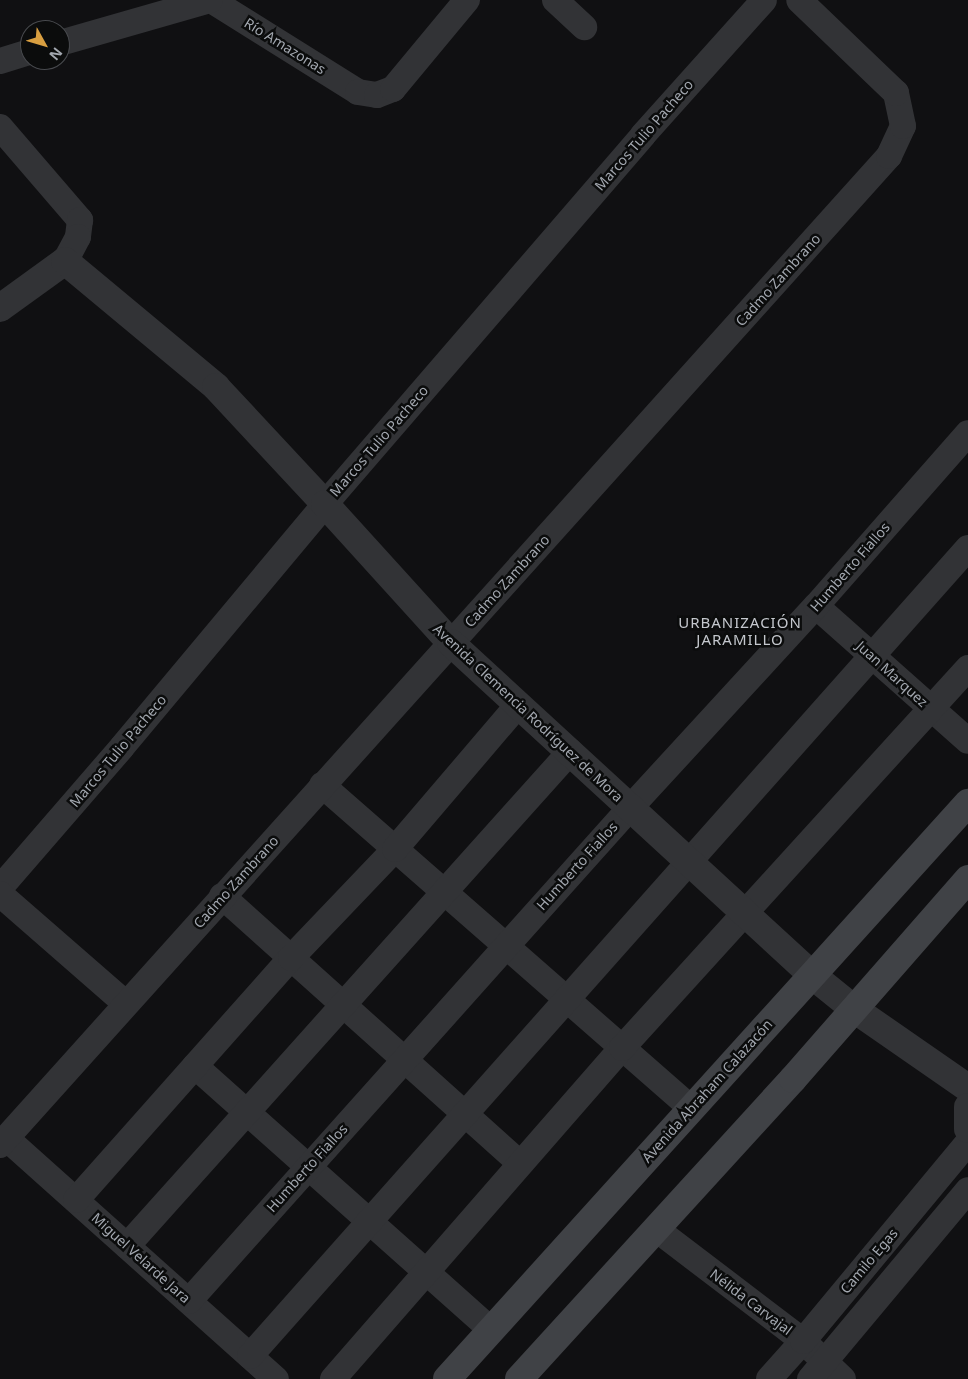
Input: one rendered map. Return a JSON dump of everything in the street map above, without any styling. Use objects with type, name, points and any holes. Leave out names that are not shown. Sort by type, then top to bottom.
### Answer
[{"type":"main road","name":"Avenida Abraham Calazacón","points":[[446,1379],[968,803]]},
{"type":"main road","points":[[519,1379],[793,1079],[968,879]]},
{"type":"street","name":"Río Amazonas","points":[[70,41],[210,0],[358,92],[377,95],[393,89],[467,0]]},
{"type":"street","points":[[555,0],[584,27]]},
{"type":"street","name":"Marcos Tulio Pacheco","points":[[0,888],[122,747],[325,504],[643,135],[764,0]]},
{"type":"street","name":"Cadmo Zambrano","points":[[3,1141],[125,1003],[889,156],[903,126],[896,93],[799,0]]},
{"type":"street","points":[[0,61],[20,55]]},
{"type":"street","points":[[0,127],[80,220],[78,237],[65,260],[0,308]]},
{"type":"street","name":"Avenida Clemencia Rodríguez de Mora","points":[[65,260],[216,387],[451,643],[812,975],[854,1009],[968,1088]]},
{"type":"street","name":"Humberto Fiallos","points":[[189,1301],[630,808],[816,606],[968,433]]},
{"type":"street","points":[[250,1356],[968,548]]},
{"type":"street","name":"Juan Marquez","points":[[816,606],[968,741]]},
{"type":"street","points":[[333,1379],[622,1048],[968,668]]},
{"type":"street","points":[[76,1200],[291,958],[395,849],[518,705]]},
{"type":"street","points":[[127,1246],[570,752]]},
{"type":"street","points":[[322,785],[692,1108]]},
{"type":"street","points":[[0,894],[125,1003]]},
{"type":"street","points":[[222,896],[520,1163]]},
{"type":"street","points":[[195,1066],[491,1330]]},
{"type":"street","points":[[968,1107],[968,1129]]},
{"type":"street","name":"Miguel Velarde Jara","points":[[3,1141],[76,1200],[276,1379]]},
{"type":"street","name":"Camilo Egas","points":[[769,1379],[803,1342],[968,1142]]},
{"type":"street","points":[[817,1370],[968,1190]]},
{"type":"street","name":"Nélida Carvajal","points":[[656,1229],[803,1342],[817,1370],[843,1379]]},
{"type":"district","name":"URBANIZACIÓN JARAMILLO","points":[[740,630]]}]
